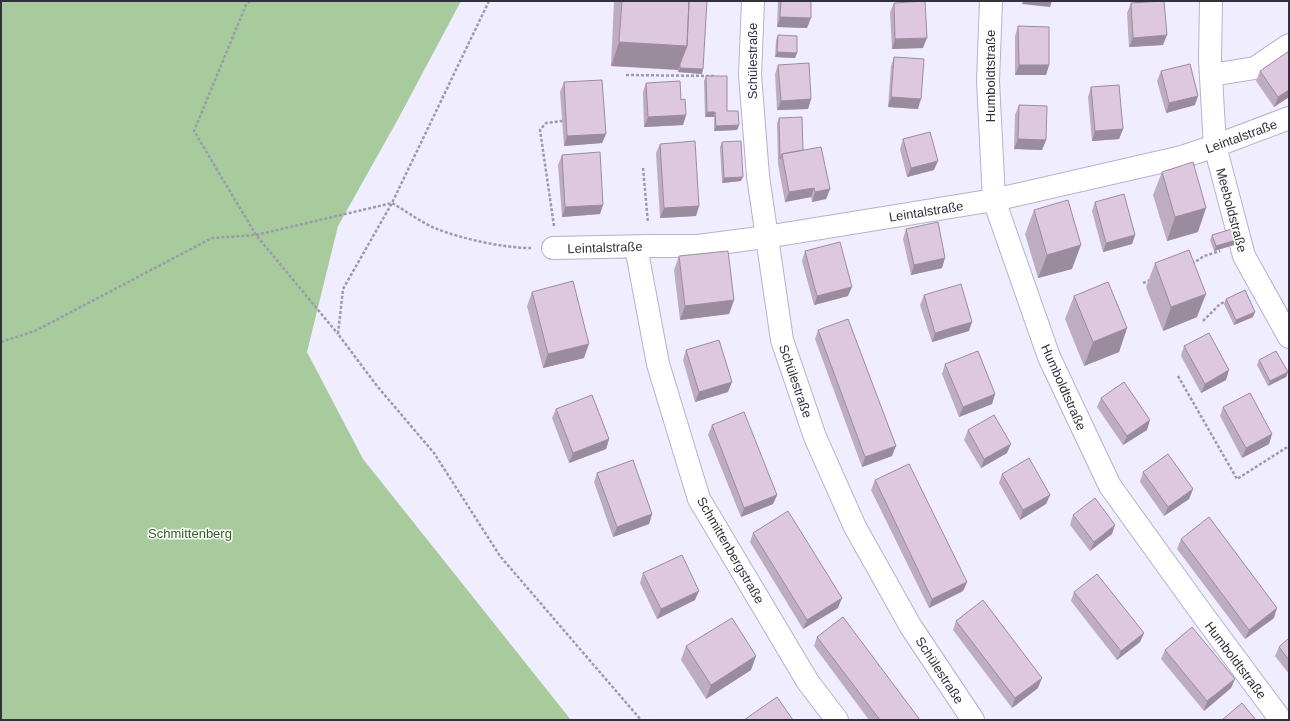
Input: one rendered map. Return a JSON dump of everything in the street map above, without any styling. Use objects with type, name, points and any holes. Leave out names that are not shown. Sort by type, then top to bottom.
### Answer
[{"type":"street","name":"Schülestraße","points":[[752,1],[750,75],[758,176],[782,340],[815,437],[855,527],[912,627],[972,720]]},
{"type":"street","name":"Humboldtstraße","points":[[991,1],[988,81],[994,200],[1049,357],[1110,486],[1281,720]]},
{"type":"street","name":"Meeboldstraße","points":[[1211,1],[1210,75],[1215,146],[1244,256],[1289,337]]},
{"type":"street","points":[[1210,75],[1255,68],[1289,45]]},
{"type":"street","name":"Leintalstraße","points":[[555,248],[698,246],[766,237],[994,200],[1182,157],[1289,118]]},
{"type":"street","name":"Schmittenbergstraße","points":[[643,246],[658,364],[699,499],[808,682],[837,720]]},
{"type":"path","points":[[250,1],[246,5],[194,131],[256,235],[338,334],[377,386],[434,453],[500,556],[641,720]]},
{"type":"path","points":[[338,334],[343,289],[392,203],[489,1]]},
{"type":"path","points":[[626,75],[714,76]]},
{"type":"path","points":[[1,342],[35,331],[212,238],[256,235],[392,203],[436,229],[476,240],[521,248],[555,248],[540,130],[546,123],[562,121]]},
{"type":"path","points":[[643,168],[643,246]]},
{"type":"path","points":[[1186,266],[1193,264],[1204,256],[1240,244]]},
{"type":"path","points":[[1143,283],[1150,280]]},
{"type":"path","points":[[1203,321],[1220,304],[1260,285]]},
{"type":"path","points":[[1178,376],[1237,479],[1289,446]]},
{"type":"green space","name":"Schmittenberg","points":[[1,1],[461,1],[397,121],[338,226],[307,352],[363,459],[571,720],[1,720]]},
{"type":"building","points":[[622,1],[689,1],[687,46],[619,42]]},
{"type":"building","points":[[689,1],[707,1],[703,69],[680,68],[680,64],[687,46]]},
{"type":"building","points":[[781,1],[811,1],[811,18],[780,17]]},
{"type":"building","points":[[925,1],[927,38],[895,39],[894,3]]},
{"type":"building","points":[[1164,1],[1167,35],[1133,38],[1131,3]]},
{"type":"building","points":[[1018,26],[1049,27],[1049,65],[1019,65]]},
{"type":"building","points":[[778,35],[797,36],[797,53],[777,52]]},
{"type":"building","points":[[1289,51],[1289,90],[1278,97],[1260,71]]},
{"type":"building","points":[[894,57],[924,59],[921,99],[891,97]]},
{"type":"building","points":[[809,63],[811,99],[781,101],[778,65]]},
{"type":"building","points":[[1190,64],[1198,96],[1169,103],[1161,71]]},
{"type":"building","points":[[706,76],[727,76],[727,111],[738,111],[739,125],[716,126],[715,112],[707,112]]},
{"type":"building","points":[[602,80],[606,134],[567,136],[564,82]]},
{"type":"building","points":[[680,81],[681,100],[685,99],[686,115],[648,117],[646,83]]},
{"type":"building","points":[[1119,85],[1123,129],[1095,131],[1091,87]]},
{"type":"building","points":[[1019,105],[1047,106],[1046,140],[1018,139]]},
{"type":"building","points":[[802,117],[803,150],[782,154],[780,159],[779,118]]},
{"type":"building","points":[[930,132],[938,161],[911,168],[903,139]]},
{"type":"building","points":[[695,141],[699,206],[664,208],[660,144]]},
{"type":"building","points":[[741,141],[743,177],[724,178],[722,142]]},
{"type":"building","points":[[821,147],[830,189],[815,192],[814,188],[789,192],[782,154]]},
{"type":"building","points":[[600,152],[603,205],[565,207],[562,155]]},
{"type":"building","points":[[1193,162],[1206,208],[1175,217],[1162,172]]},
{"type":"building","points":[[1124,194],[1135,235],[1106,243],[1095,202]]},
{"type":"building","points":[[1068,200],[1081,245],[1047,255],[1034,210]]},
{"type":"building","points":[[938,222],[945,258],[914,265],[906,229]]},
{"type":"building","points":[[1232,229],[1236,240],[1216,246],[1212,235]]},
{"type":"building","points":[[840,242],[852,287],[817,296],[805,251]]},
{"type":"building","points":[[1189,250],[1206,294],[1171,307],[1155,263]]},
{"type":"building","points":[[728,251],[734,300],[685,306],[679,256]]},
{"type":"building","points":[[573,281],[589,344],[548,354],[532,292]]},
{"type":"building","points":[[1108,282],[1127,328],[1093,342],[1074,296]]},
{"type":"building","points":[[961,284],[972,322],[935,333],[924,295]]},
{"type":"building","points":[[1245,290],[1255,312],[1236,320],[1226,299]]},
{"type":"building","points":[[848,319],[896,446],[865,457],[818,330]]},
{"type":"building","points":[[1209,333],[1229,370],[1205,384],[1184,346]]},
{"type":"building","points":[[719,340],[732,382],[699,392],[686,350]]},
{"type":"building","points":[[978,351],[995,394],[963,407],[945,364]]},
{"type":"building","points":[[1276,351],[1288,372],[1270,381],[1259,360]]},
{"type":"building","points":[[1124,382],[1150,420],[1127,436],[1101,398]]},
{"type":"building","points":[[1250,393],[1272,434],[1246,448],[1223,407]]},
{"type":"building","points":[[592,395],[609,439],[573,453],[556,409]]},
{"type":"building","points":[[744,412],[777,495],[744,508],[712,425]]},
{"type":"building","points":[[994,415],[1011,444],[984,459],[968,430]]},
{"type":"building","points":[[1168,454],[1193,489],[1168,507],[1143,472]]},
{"type":"building","points":[[1029,458],[1050,495],[1023,510],[1002,474]]},
{"type":"building","points":[[633,460],[652,514],[617,527],[597,473]]},
{"type":"building","points":[[909,464],[967,582],[932,599],[875,480]]},
{"type":"building","points":[[1095,498],[1115,525],[1094,542],[1073,515]]},
{"type":"building","points":[[788,511],[842,598],[807,620],[753,533]]},
{"type":"building","points":[[1209,517],[1277,608],[1249,630],[1181,539]]},
{"type":"building","points":[[682,555],[699,591],[661,609],[643,573]]},
{"type":"building","points":[[1097,574],[1144,633],[1121,651],[1074,592]]},
{"type":"building","points":[[983,600],[1042,678],[1015,698],[956,621]]},
{"type":"building","points":[[843,617],[920,720],[880,720],[817,637]]},
{"type":"building","points":[[732,618],[756,656],[711,685],[686,646]]},
{"type":"building","points":[[1192,627],[1235,679],[1207,701],[1165,650]]},
{"type":"building","points":[[1289,638],[1289,660],[1279,647]]},
{"type":"building","points":[[777,697],[793,720],[744,720]]},
{"type":"building","points":[[1242,703],[1256,720],[1222,720]]}]
